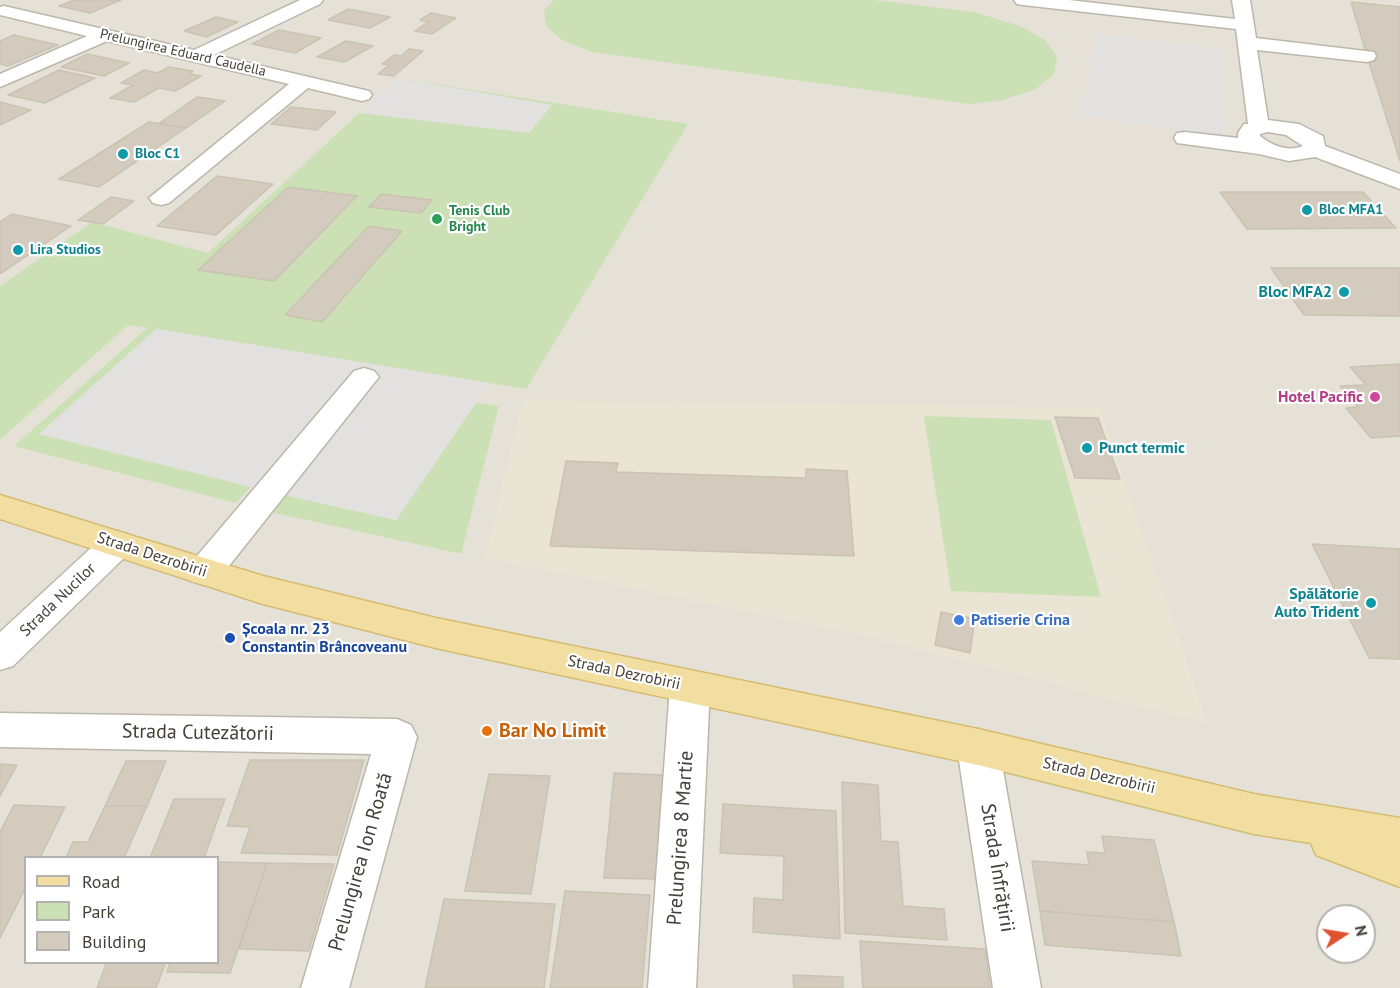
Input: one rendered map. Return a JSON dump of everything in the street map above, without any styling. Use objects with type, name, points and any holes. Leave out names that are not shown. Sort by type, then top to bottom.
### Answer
[{"type":"main road","name":"Strada Dezrobirii","points":[[0,507],[263,590],[436,633],[978,747],[1254,813],[1400,838]]},
{"type":"main road","name":"Strada Dezrobirii","points":[[1254,813],[1400,866]]},
{"type":"street","points":[[2,12],[34,0]]},
{"type":"street","points":[[196,56],[314,0]]},
{"type":"street","points":[[1023,0],[1245,34],[1367,56]]},
{"type":"street","points":[[1241,0],[1260,137]]},
{"type":"street","name":"Prelungirea Eduard Caudella","points":[[2,12],[362,95]]},
{"type":"street","points":[[0,81],[105,35]]},
{"type":"street","points":[[161,198],[304,82]]},
{"type":"street","points":[[1185,138],[1260,137],[1279,126],[1302,132],[1315,141],[1314,149],[1400,182]]},
{"type":"street","points":[[204,572],[364,377]]},
{"type":"street","name":"Strada Nucilor","points":[[0,655],[117,544]]},
{"type":"street","name":"Prelungirea 8 Martie","points":[[672,988],[690,687]]},
{"type":"street","name":"Strada Cutezătorii","points":[[0,730],[397,737]]},
{"type":"street","name":"Prelungirea Ion Roată","points":[[325,988],[397,737]]},
{"type":"street","name":"Strada Înfrățirii","points":[[978,747],[1017,988]]},
{"type":"shaded area","points":[[0,0],[1400,0],[1400,988],[0,988]]},
{"type":"shaded area","points":[[1095,33],[1221,48],[1225,136],[1080,116]]},
{"type":"shaded area","points":[[397,78],[552,105],[529,133],[359,113]]},
{"type":"shaded area","points":[[156,329],[489,383],[396,520],[280,494],[266,511],[236,503],[251,487],[39,434]]},
{"type":"shaded area","points":[[523,400],[1100,407],[1208,724],[873,638],[484,558]]},
{"type":"green space","points":[[554,0],[875,0],[974,12],[1020,26],[1045,40],[1057,57],[1054,74],[1036,89],[1003,100],[970,104],[592,52],[562,40],[546,26],[544,11]]},
{"type":"green space","name":"Tenis Club Bright","points":[[397,78],[688,124],[526,389],[156,329],[228,481],[251,487],[236,503],[14,446],[147,328],[128,325],[0,440],[0,286],[92,222],[208,253]]},
{"type":"green space","points":[[476,403],[499,406],[461,554],[266,511],[280,494],[396,520]]},
{"type":"green space","points":[[924,416],[1051,420],[1101,597],[951,591]]},
{"type":"building","points":[[74,0],[121,0],[90,13],[59,6]]},
{"type":"building","points":[[1351,2],[1400,7],[1400,161],[1367,56]]},
{"type":"building","points":[[348,9],[390,17],[370,28],[328,20]]},
{"type":"building","points":[[431,13],[456,18],[432,34],[415,31],[428,22],[420,20]]},
{"type":"building","points":[[216,17],[238,22],[206,37],[184,31]]},
{"type":"building","points":[[279,30],[321,38],[295,53],[252,44]]},
{"type":"building","points":[[14,35],[58,45],[8,66],[0,64],[0,41]]},
{"type":"building","points":[[346,41],[373,46],[344,62],[317,57]]},
{"type":"building","points":[[409,49],[423,51],[394,76],[378,74],[389,65],[382,64],[394,55],[401,56]]},
{"type":"building","points":[[87,54],[129,63],[104,76],[61,67]]},
{"type":"building","points":[[169,67],[193,71],[190,74],[201,76],[175,91],[159,88],[134,102],[110,98],[133,85],[121,83],[144,70],[158,73]]},
{"type":"building","points":[[59,70],[95,78],[45,103],[8,95]]},
{"type":"building","points":[[197,97],[225,101],[186,128],[158,124]]},
{"type":"building","points":[[0,102],[31,110],[0,125]]},
{"type":"building","points":[[291,107],[336,112],[317,130],[271,124]]},
{"type":"building","name":"Bloc C1","points":[[149,122],[186,128],[99,187],[59,179]]},
{"type":"building","points":[[217,176],[273,184],[216,235],[157,226]]},
{"type":"building","points":[[288,187],[357,196],[274,281],[198,270]]},
{"type":"building","name":"Bloc MFA1","points":[[1220,192],[1363,192],[1396,228],[1247,229]]},
{"type":"building","points":[[381,194],[432,200],[421,213],[369,207]]},
{"type":"building","points":[[111,197],[134,201],[103,224],[78,220]]},
{"type":"building","name":"Lira Studios","points":[[12,214],[71,226],[0,274],[0,222]]},
{"type":"building","points":[[369,226],[402,231],[322,322],[285,315]]},
{"type":"building","name":"Bloc MFA2","points":[[1271,268],[1400,268],[1400,316],[1304,315]]},
{"type":"building","name":"Hotel Pacific","points":[[1400,364],[1400,436],[1371,438],[1346,408],[1358,407],[1340,386],[1366,385],[1350,367]]},
{"type":"building","name":"Punct termic","points":[[1055,417],[1098,418],[1120,479],[1075,478]]},
{"type":"building","points":[[566,461],[618,463],[616,472],[806,478],[806,469],[847,471],[854,556],[550,546]]},
{"type":"building","name":"Spălătorie Auto Trident","points":[[1312,544],[1400,549],[1400,659],[1369,658]]},
{"type":"building","points":[[941,612],[975,619],[970,653],[935,645]]},
{"type":"building","points":[[250,760],[364,760],[337,855],[241,853],[250,827],[227,826]]},
{"type":"building","points":[[126,761],[166,761],[147,806],[105,806]]},
{"type":"building","points":[[0,764],[17,765],[0,796]]},
{"type":"building","points":[[614,773],[663,775],[656,879],[604,878]]},
{"type":"building","points":[[489,774],[550,776],[531,894],[465,891]]},
{"type":"building","points":[[842,782],[878,785],[881,841],[898,842],[903,906],[944,909],[947,940],[845,933]]},
{"type":"building","points":[[174,799],[225,799],[205,856],[151,856]]},
{"type":"building","points":[[723,804],[836,811],[840,939],[753,932],[754,898],[783,900],[784,856],[720,853]]},
{"type":"building","points":[[14,805],[65,807],[41,856],[24,856],[24,891],[0,938],[0,832]]},
{"type":"building","points":[[105,806],[147,806],[125,856],[67,856],[73,842],[88,842]]},
{"type":"building","points":[[1102,836],[1154,840],[1174,922],[1040,911],[1032,861],[1089,865],[1087,852],[1105,853]]},
{"type":"building","points":[[219,862],[267,863],[230,973],[167,972],[169,964],[219,964]]},
{"type":"building","points":[[267,863],[334,864],[309,951],[239,949]]},
{"type":"building","points":[[565,891],[650,895],[642,988],[550,988]]},
{"type":"building","points":[[444,899],[555,904],[544,988],[425,988]]},
{"type":"building","points":[[1040,911],[1174,922],[1181,956],[1045,945]]},
{"type":"building","points":[[860,941],[985,949],[990,988],[863,988]]},
{"type":"building","points":[[106,964],[165,964],[156,988],[97,988]]},
{"type":"building","points":[[793,975],[843,977],[843,988],[794,988]]},
{"type":"place","name":"Bloc C1","points":[[123,154]]},
{"type":"place","name":"Bloc MFA1","points":[[1307,210]]},
{"type":"place","name":"Tenis Club Bright","points":[[437,219]]},
{"type":"place","name":"Lira Studios","points":[[18,250]]},
{"type":"place","name":"Bloc MFA2","points":[[1344,292]]},
{"type":"place","name":"Hotel Pacific","points":[[1375,397]]},
{"type":"place","name":"Punct termic","points":[[1087,448]]},
{"type":"place","name":"Spălătorie Auto Trident","points":[[1371,603]]},
{"type":"place","name":"Patiserie Crina","points":[[959,620]]},
{"type":"place","name":"Școala nr. 23 Constantin Brâncoveanu","points":[[230,638]]},
{"type":"place","name":"Bar No Limit","points":[[487,731]]}]
